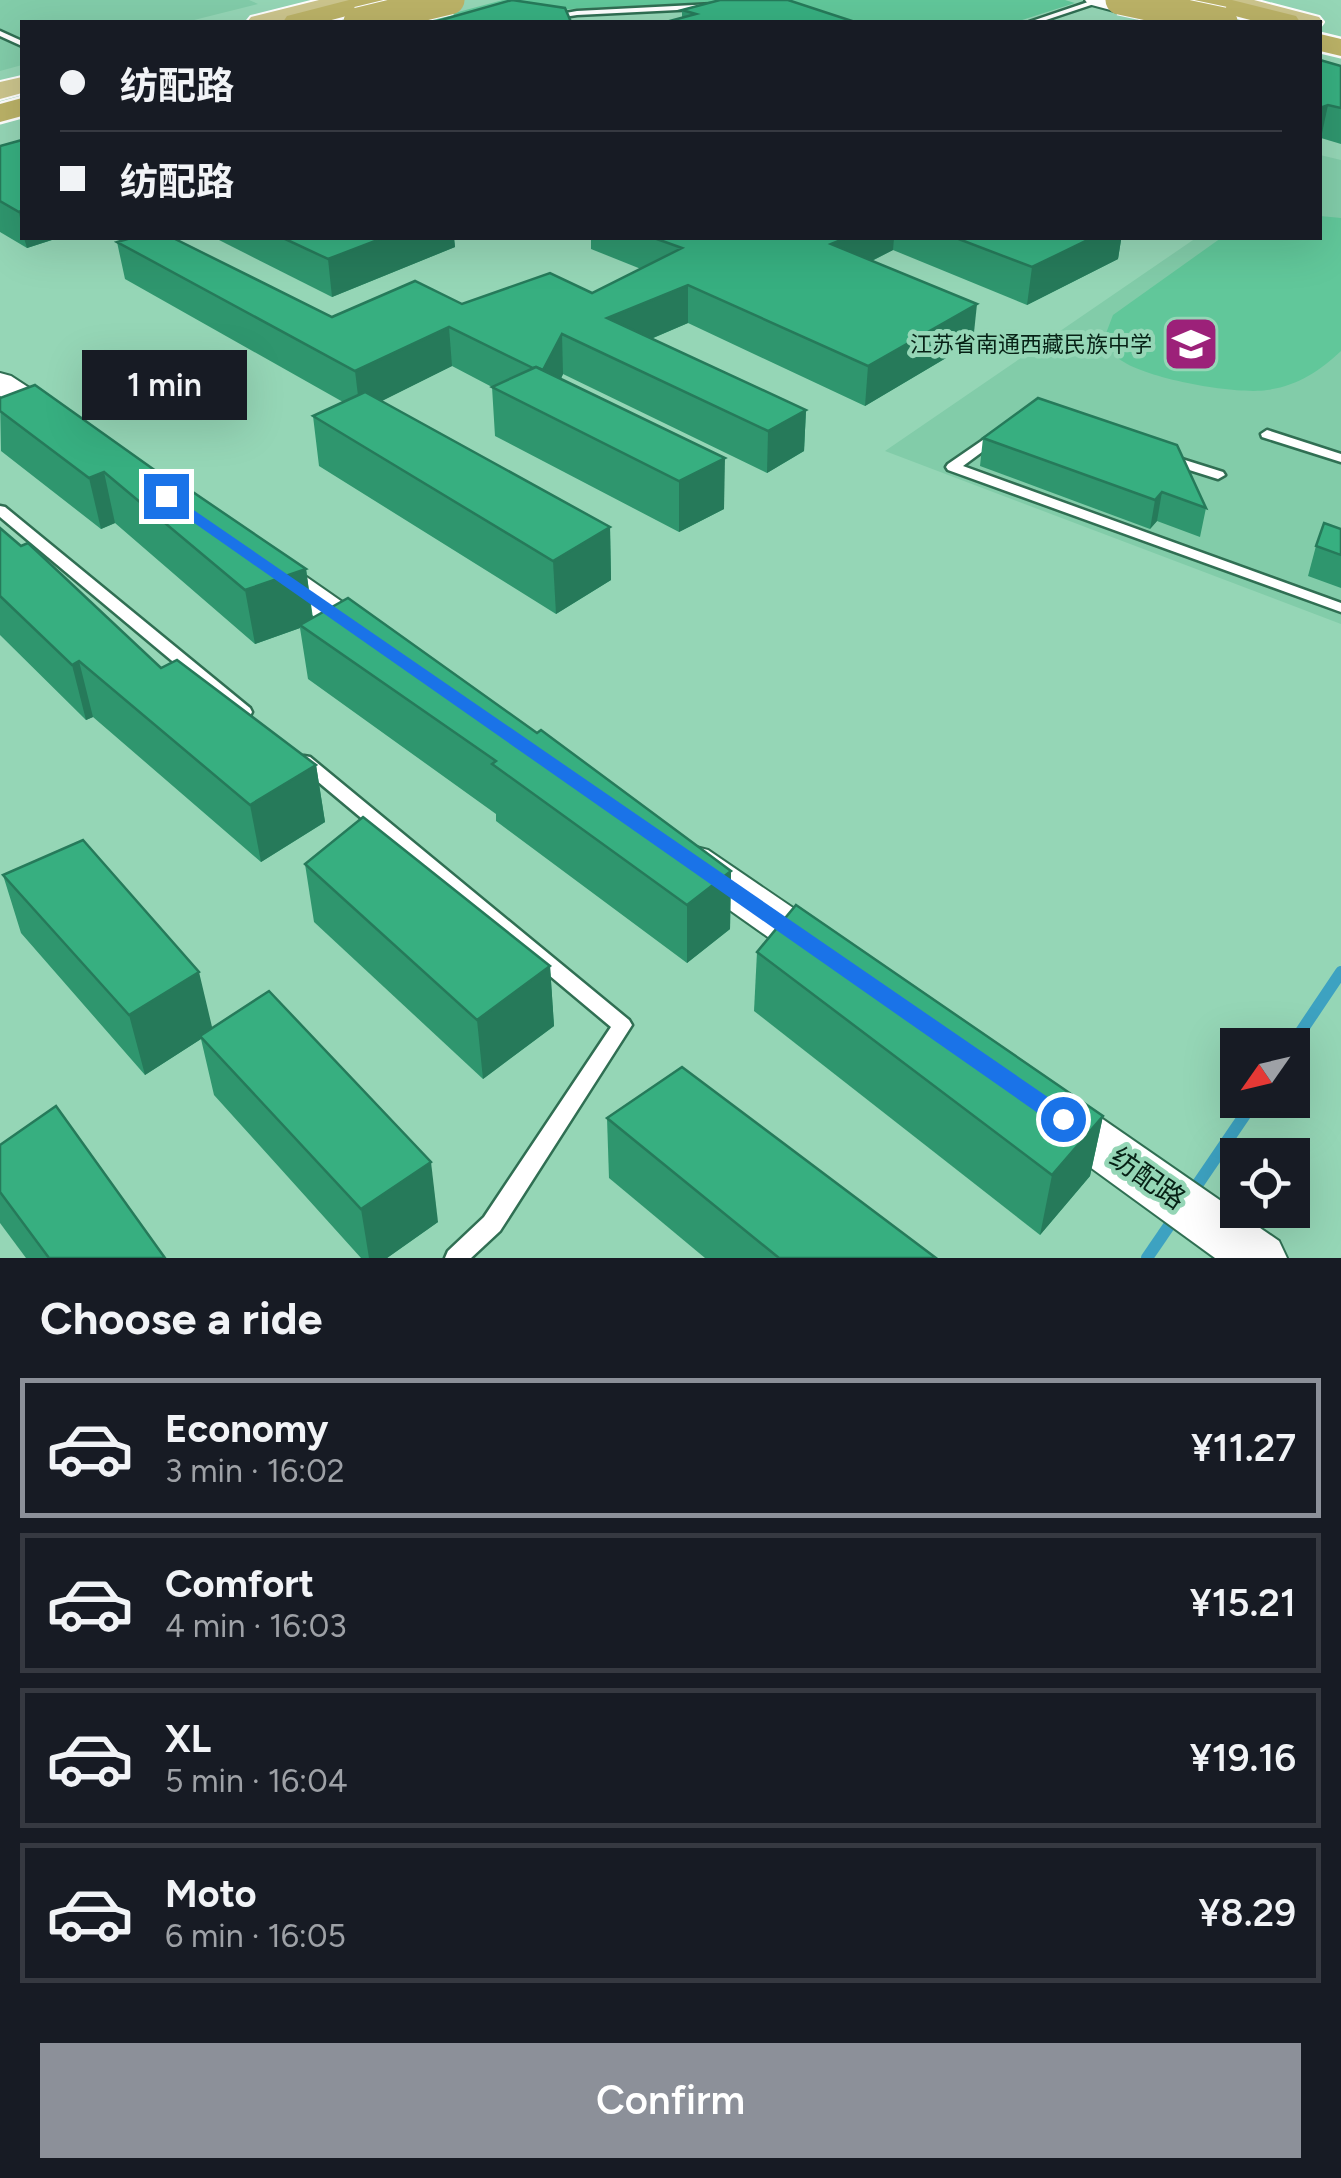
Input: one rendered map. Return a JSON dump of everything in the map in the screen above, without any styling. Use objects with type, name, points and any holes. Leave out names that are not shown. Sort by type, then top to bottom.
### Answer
[{"type":"highway","points":[[286,20],[360,0]]},
{"type":"highway","points":[[304,20],[379,0]]},
{"type":"highway","points":[[337,20],[412,0]]},
{"type":"highway","points":[[368,20],[448,0]]},
{"type":"highway","points":[[1120,0],[1213,20]]},
{"type":"highway","points":[[1163,0],[1239,20]]},
{"type":"highway","points":[[1202,0],[1279,20]]},
{"type":"main road","points":[[268,20],[348,0]]},
{"type":"main road","points":[[1138,0],[1214,20]]},
{"type":"main road","points":[[1225,0],[1302,20]]},
{"type":"street","points":[[1097,1],[1172,20]]},
{"type":"street","points":[[19,401],[86,441]]},
{"type":"street","points":[[232,542],[411,666]]},
{"type":"street","points":[[654,835],[849,970]]},
{"type":"street","name":"纺配路","points":[[1028,1094],[1259,1258]]},
{"type":"lane","points":[[1039,20],[1097,1]]},
{"type":"lane","points":[[532,20],[577,13],[726,5]]},
{"type":"lane","points":[[1012,423],[953,467],[1341,608]]},
{"type":"lane","points":[[1267,434],[1341,458]]},
{"type":"lane","points":[[1149,452],[1218,476]]},
{"type":"lane","points":[[0,510],[258,724]]},
{"type":"lane","points":[[288,749],[622,1025],[492,1224],[456,1258]]},
{"type":"shaded area","points":[[0,0],[249,0],[258,4],[194,20],[20,20],[20,66],[0,71]]},
{"type":"shaded area","points":[[503,0],[1075,3],[1022,20],[825,20],[725,2],[570,9],[489,20],[428,20]]},
{"type":"shaded area","name":"江苏省南通西藏民族中学","points":[[1322,155],[1341,160],[1341,624],[885,451],[1193,240],[1322,240]]},
{"type":"shaded area","points":[[1322,216],[1341,218],[1341,351],[1298,381],[1267,390],[1234,390],[1145,372],[1128,365],[1113,352],[1105,336],[1113,315],[1218,240],[1322,240]]},
{"type":"building","points":[[512,0],[565,8],[570,20],[441,20]]},
{"type":"building","points":[[720,0],[788,0],[849,20],[674,20],[696,14],[682,10]]},
{"type":"building","points":[[1322,61],[1341,66],[1341,108],[1322,107]]},
{"type":"building","points":[[20,141],[19,212],[0,201],[0,146]]},
{"type":"building","points":[[177,240],[332,317],[415,281],[462,304],[550,273],[592,293],[682,248],[660,240],[841,240],[831,244],[977,304],[868,366],[688,285],[607,318],[806,410],[768,431],[562,334],[543,370],[449,327],[355,371],[117,242]]},
{"type":"building","points":[[287,240],[378,240],[328,259]]},
{"type":"building","points":[[961,240],[1088,240],[1032,267]]},
{"type":"building","points":[[536,367],[725,458],[679,481],[492,387]]},
{"type":"building","points":[[35,385],[177,486],[181,484],[306,569],[245,590],[104,472],[89,478],[0,411],[0,398]]},
{"type":"building","points":[[365,392],[610,527],[553,561],[313,416]]},
{"type":"building","points":[[1038,398],[1177,445],[1206,508],[1162,492],[1155,500],[983,438]]},
{"type":"building","points":[[1324,523],[1341,529],[1341,555],[1316,546]]},
{"type":"building","points":[[0,528],[21,546],[28,543],[161,668],[177,660],[316,765],[250,805],[79,661],[72,665],[0,596]]},
{"type":"building","points":[[348,598],[537,733],[541,730],[731,871],[687,905],[492,764],[496,761],[300,625]]},
{"type":"building","points":[[363,817],[550,966],[477,1020],[305,864]]},
{"type":"building","points":[[83,840],[199,972],[129,1015],[3,875]]},
{"type":"building","points":[[796,905],[1103,1116],[1052,1175],[757,952]]},
{"type":"building","points":[[269,991],[431,1162],[361,1209],[200,1036]]},
{"type":"building","points":[[682,1067],[936,1258],[779,1258],[607,1118]]},
{"type":"building","points":[[56,1106],[165,1258],[49,1258],[0,1192],[0,1145]]},
{"type":"waterway","points":[[1303,1028],[1341,972]]},
{"type":"waterway","points":[[1191,1194],[1243,1118]]},
{"type":"waterway","points":[[1147,1258],[1175,1217]]},
{"type":"place","name":"江苏省南通西藏民族中学","points":[[1191,344]]},
{"type":"route","points":[[166,496],[1063,1119]]}]
